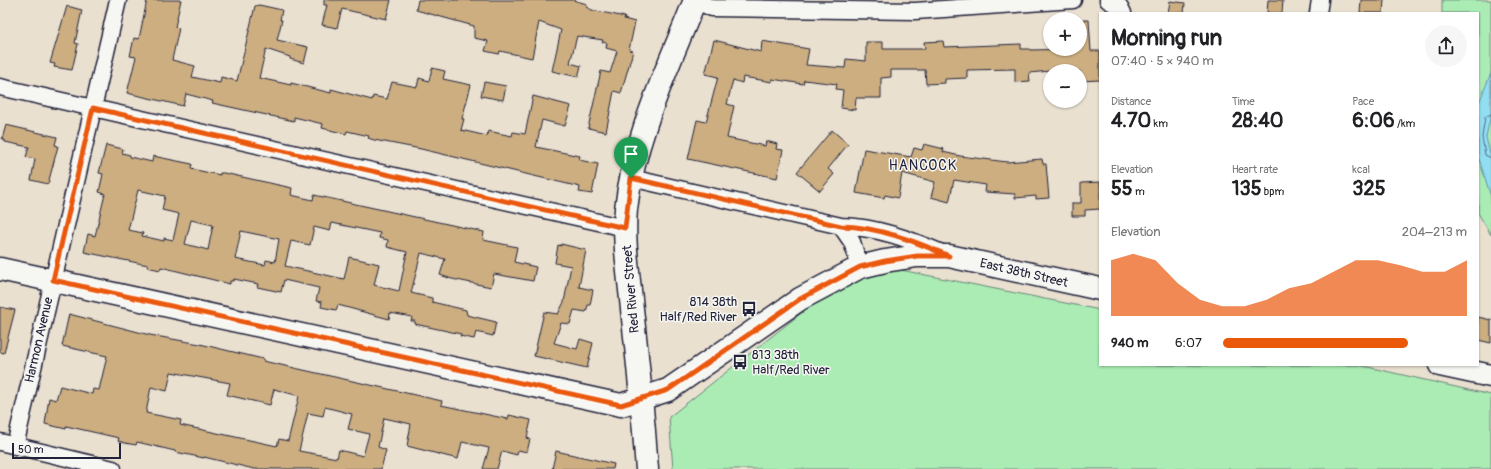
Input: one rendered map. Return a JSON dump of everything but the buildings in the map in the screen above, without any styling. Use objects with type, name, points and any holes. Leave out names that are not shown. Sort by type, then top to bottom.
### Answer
[{"type":"street","name":"Harmon Avenue","points":[[7,444],[53,280],[118,0]]},
{"type":"street","points":[[695,0],[712,8],[874,12],[915,11],[1073,0]]},
{"type":"street","name":"Red River Street","points":[[647,469],[625,228],[631,178],[645,126],[695,0]]},
{"type":"street","points":[[1108,0],[1112,1],[1122,12]]},
{"type":"street","points":[[1318,12],[1320,0]]},
{"type":"street","points":[[0,88],[625,228]]},
{"type":"street","name":"East 38th Street","points":[[631,178],[841,226],[854,226],[901,236],[949,256],[1099,289]]},
{"type":"street","points":[[841,226],[852,242],[860,267]]},
{"type":"street","name":"East 38th Street","points":[[0,269],[621,405],[668,390],[800,299],[860,267],[917,256],[949,256]]},
{"type":"street","points":[[1445,366],[1491,376]]},
{"type":"street","points":[[7,444],[113,469]]},
{"type":"green space","points":[[1442,0],[1491,0],[1491,235],[1479,215],[1479,12],[1442,12]]},
{"type":"green space","points":[[871,264],[1099,310],[1099,366],[1363,366],[1491,395],[1491,469],[673,469],[669,417],[860,267]]},
{"type":"water","points":[[1491,73],[1491,114],[1486,137],[1491,158],[1491,197],[1479,159],[1479,103]]},
{"type":"place","name":"814 38th Half/Red River","points":[[749,309]]},
{"type":"place","name":"813 38th Half/Red River","points":[[740,362]]},
{"type":"district","name":"HANCOCK","points":[[923,165]]},
{"type":"route","points":[[93,108],[625,228],[631,178],[841,226],[854,226],[901,236],[949,256],[917,256],[860,267],[830,281],[800,299],[668,390],[621,405],[53,280],[93,108]]}]
